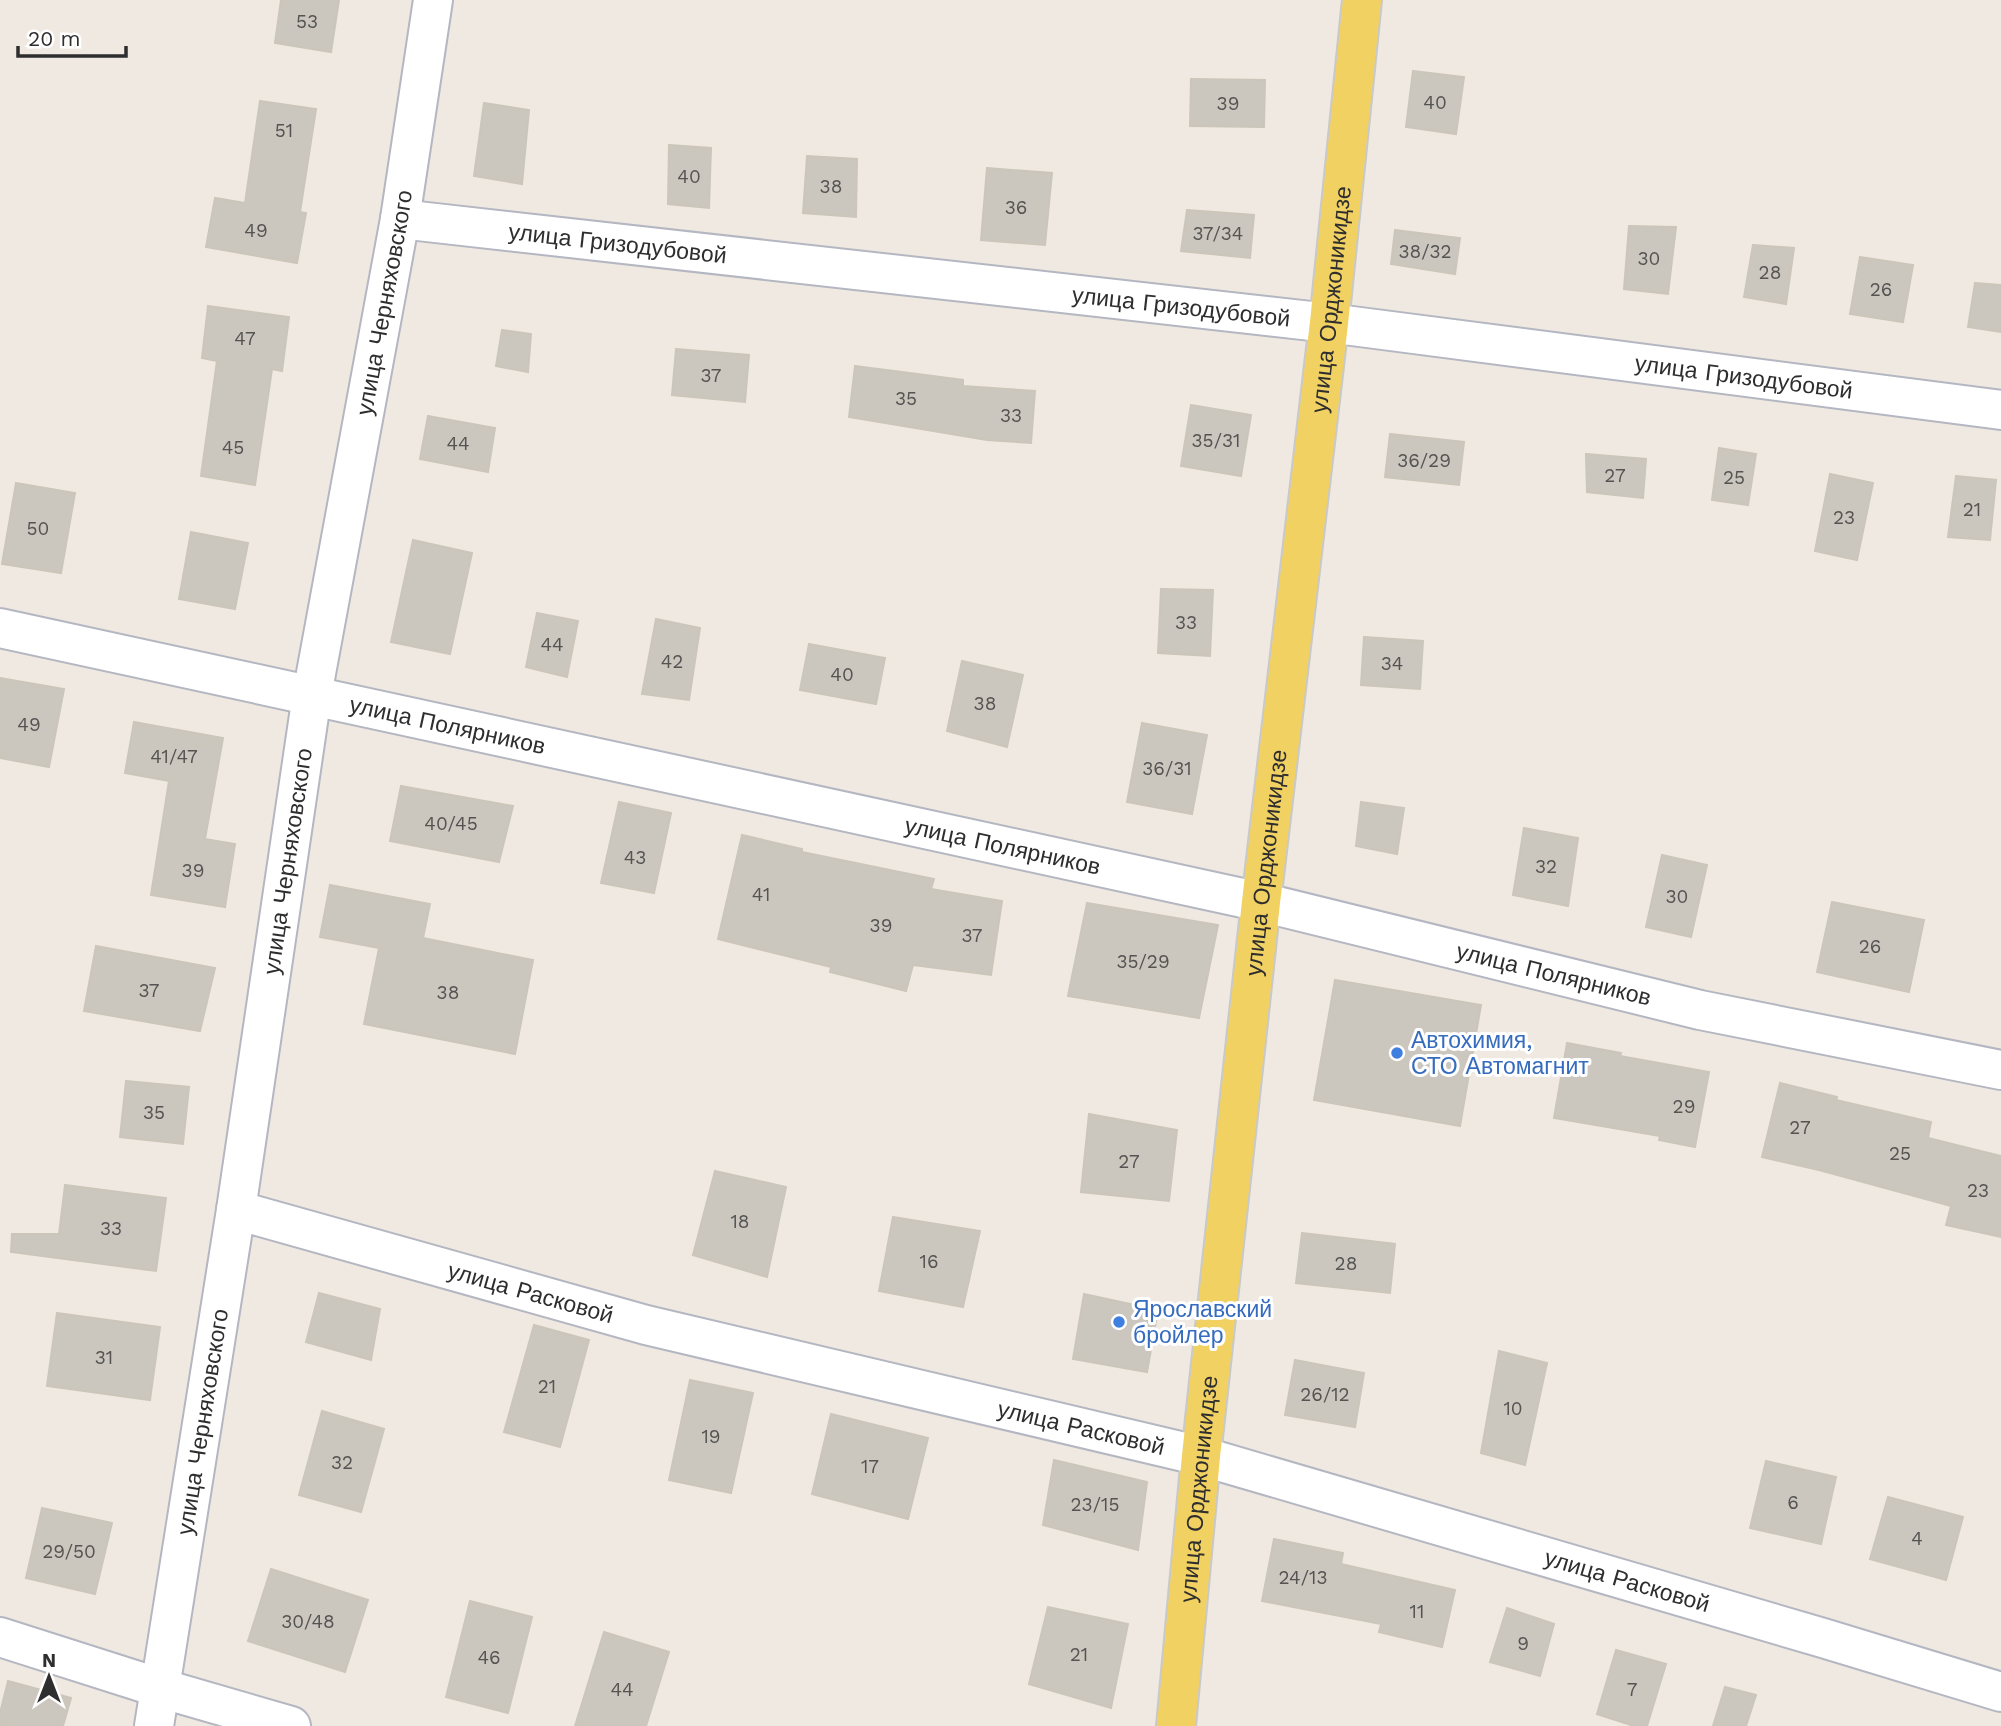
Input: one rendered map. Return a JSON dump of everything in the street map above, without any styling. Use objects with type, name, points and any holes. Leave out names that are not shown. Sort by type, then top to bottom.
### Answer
[{"type":"main road","name":"улица Орджоникидзе","points":[[1175,1726],[1201,1456],[1261,902],[1329,323],[1362,0]]},
{"type":"street","name":"улица Черняховского","points":[[153,1726],[236,1210],[312,695],[400,219],[433,0]]},
{"type":"street","name":"улица Гризодубовой","points":[[400,219],[1329,323],[2001,411]]},
{"type":"street","name":"улица Полярников","points":[[0,628],[1261,902],[1700,1010],[2001,1070]]},
{"type":"street","name":"улица Расковой","points":[[236,1210],[646,1325],[1201,1456],[2001,1692]]},
{"type":"street","points":[[0,1637],[291,1726]]},
{"type":"building","points":[[281,0],[339,0],[331,52],[275,43]]},
{"type":"building","points":[[1413,71],[1464,77],[1456,134],[1406,127]]},
{"type":"building","points":[[1191,79],[1265,80],[1264,127],[1190,126]]},
{"type":"building","points":[[260,101],[316,109],[300,212],[306,213],[297,263],[206,247],[215,198],[245,203]]},
{"type":"building","points":[[484,103],[529,110],[522,184],[474,176]]},
{"type":"building","points":[[669,145],[711,148],[709,208],[668,204]]},
{"type":"building","points":[[807,156],[857,159],[856,217],[803,213]]},
{"type":"building","points":[[987,168],[1052,173],[1045,245],[981,240]]},
{"type":"building","points":[[1187,210],[1254,215],[1250,258],[1181,251]]},
{"type":"building","points":[[1629,226],[1676,227],[1668,294],[1624,289]]},
{"type":"building","points":[[1395,230],[1460,238],[1455,274],[1391,264]]},
{"type":"building","points":[[1753,245],[1794,248],[1786,304],[1744,297]]},
{"type":"building","points":[[1860,257],[1913,265],[1903,322],[1850,314]]},
{"type":"building","points":[[1975,283],[2001,285],[2001,332],[1968,327]]},
{"type":"building","points":[[208,306],[289,317],[282,371],[272,369],[255,485],[201,476],[217,361],[202,358]]},
{"type":"building","points":[[502,330],[531,334],[528,372],[496,366]]},
{"type":"building","points":[[676,349],[749,355],[745,402],[672,395]]},
{"type":"building","points":[[855,366],[963,380],[963,386],[1035,391],[1031,443],[987,440],[849,417]]},
{"type":"building","points":[[1191,405],[1251,415],[1241,476],[1181,466]]},
{"type":"building","points":[[428,416],[495,428],[488,472],[420,459]]},
{"type":"building","points":[[1390,434],[1464,442],[1459,485],[1385,477]]},
{"type":"building","points":[[1719,448],[1756,454],[1748,505],[1712,500]]},
{"type":"building","points":[[1586,454],[1646,459],[1643,498],[1587,492]]},
{"type":"building","points":[[1830,474],[1873,483],[1857,560],[1815,551]]},
{"type":"building","points":[[1956,476],[1996,480],[1990,540],[1948,537]]},
{"type":"building","points":[[16,483],[75,493],[61,573],[2,564]]},
{"type":"building","points":[[191,532],[248,543],[235,609],[179,599]]},
{"type":"building","points":[[413,540],[472,553],[450,654],[391,642]]},
{"type":"building","points":[[1161,589],[1213,590],[1210,656],[1158,653]]},
{"type":"building","points":[[537,613],[578,621],[567,677],[526,667]]},
{"type":"building","points":[[656,619],[700,628],[689,700],[642,694]]},
{"type":"building","points":[[1364,637],[1423,641],[1420,689],[1361,685]]},
{"type":"building","points":[[809,644],[885,658],[876,704],[800,690]]},
{"type":"building","points":[[962,661],[1023,675],[1007,747],[947,731]]},
{"type":"building","points":[[0,678],[64,689],[49,767],[0,758]]},
{"type":"building","points":[[134,722],[223,738],[205,839],[235,844],[225,907],[151,895],[169,781],[125,773]]},
{"type":"building","points":[[1142,723],[1207,735],[1192,814],[1127,802]]},
{"type":"building","points":[[401,786],[513,806],[499,862],[390,841]]},
{"type":"building","points":[[619,802],[671,813],[654,893],[601,883]]},
{"type":"building","points":[[1361,802],[1404,808],[1397,854],[1356,846]]},
{"type":"building","points":[[1524,828],[1578,838],[1568,906],[1513,895]]},
{"type":"building","points":[[742,835],[802,849],[802,852],[934,879],[931,889],[1002,901],[991,975],[913,965],[906,991],[830,972],[831,967],[718,939]]},
{"type":"building","points":[[1662,855],[1707,865],[1691,937],[1646,927]]},
{"type":"building","points":[[330,885],[430,904],[423,938],[533,960],[515,1054],[364,1024],[379,948],[320,937]]},
{"type":"building","points":[[1832,902],[1924,920],[1909,992],[1817,972]]},
{"type":"building","points":[[1087,903],[1218,925],[1199,1018],[1068,996]]},
{"type":"building","points":[[96,946],[215,968],[200,1031],[84,1011]]},
{"type":"building","name":"Автохимия, СТО Автомагнит","points":[[1335,980],[1481,1005],[1460,1126],[1314,1100]]},
{"type":"building","points":[[1567,1043],[1621,1053],[1620,1056],[1709,1072],[1695,1147],[1659,1140],[1660,1136],[1554,1118]]},
{"type":"building","points":[[126,1081],[189,1087],[183,1144],[120,1137]]},
{"type":"building","points":[[1780,1083],[1837,1097],[1836,1100],[1931,1122],[1928,1138],[2001,1156],[2001,1237],[1946,1225],[1951,1206],[1762,1157]]},
{"type":"building","points":[[1089,1114],[1177,1130],[1169,1201],[1081,1192]]},
{"type":"building","points":[[715,1171],[786,1187],[767,1277],[693,1255]]},
{"type":"building","points":[[65,1185],[166,1198],[156,1271],[11,1252],[12,1234],[59,1234]]},
{"type":"building","points":[[893,1217],[980,1231],[963,1307],[879,1291]]},
{"type":"building","points":[[1302,1233],[1395,1244],[1390,1293],[1296,1283]]},
{"type":"building","points":[[319,1293],[380,1309],[371,1360],[306,1342]]},
{"type":"building","points":[[1084,1294],[1158,1310],[1147,1372],[1073,1359]]},
{"type":"building","points":[[57,1313],[160,1327],[150,1400],[47,1386]]},
{"type":"building","points":[[534,1325],[589,1340],[560,1447],[504,1432]]},
{"type":"building","points":[[1499,1351],[1547,1363],[1525,1465],[1481,1453]]},
{"type":"building","points":[[1295,1360],[1364,1373],[1355,1427],[1285,1415]]},
{"type":"building","points":[[690,1380],[753,1393],[731,1493],[669,1480]]},
{"type":"building","points":[[322,1411],[384,1429],[361,1512],[299,1495]]},
{"type":"building","points":[[831,1414],[928,1438],[908,1519],[812,1494]]},
{"type":"building","points":[[1054,1460],[1147,1482],[1138,1550],[1043,1525]]},
{"type":"building","points":[[1766,1461],[1836,1477],[1821,1544],[1750,1528]]},
{"type":"building","points":[[1888,1497],[1963,1517],[1946,1580],[1870,1559]]},
{"type":"building","points":[[42,1508],[112,1523],[95,1594],[26,1578]]},
{"type":"building","points":[[1274,1539],[1343,1553],[1341,1564],[1455,1590],[1442,1647],[1379,1632],[1381,1624],[1262,1601]]},
{"type":"building","points":[[271,1569],[368,1600],[345,1672],[248,1641]]},
{"type":"building","points":[[470,1601],[532,1617],[508,1713],[446,1697]]},
{"type":"building","points":[[1048,1607],[1128,1624],[1111,1708],[1029,1684]]},
{"type":"building","points":[[1507,1608],[1554,1624],[1540,1676],[1490,1662]]},
{"type":"building","points":[[604,1632],[669,1652],[646,1726],[575,1726]]},
{"type":"building","points":[[1616,1650],[1666,1664],[1647,1726],[1634,1726],[1597,1714]]},
{"type":"building","points":[[8,1681],[71,1698],[63,1726],[0,1726],[0,1713]]},
{"type":"building","points":[[1725,1687],[1756,1695],[1746,1726],[1713,1726]]},
{"type":"place","name":"Автохимия, СТО Автомагнит","points":[[1397,1053]]},
{"type":"place","name":"Ярославский бройлер","points":[[1119,1322]]}]
